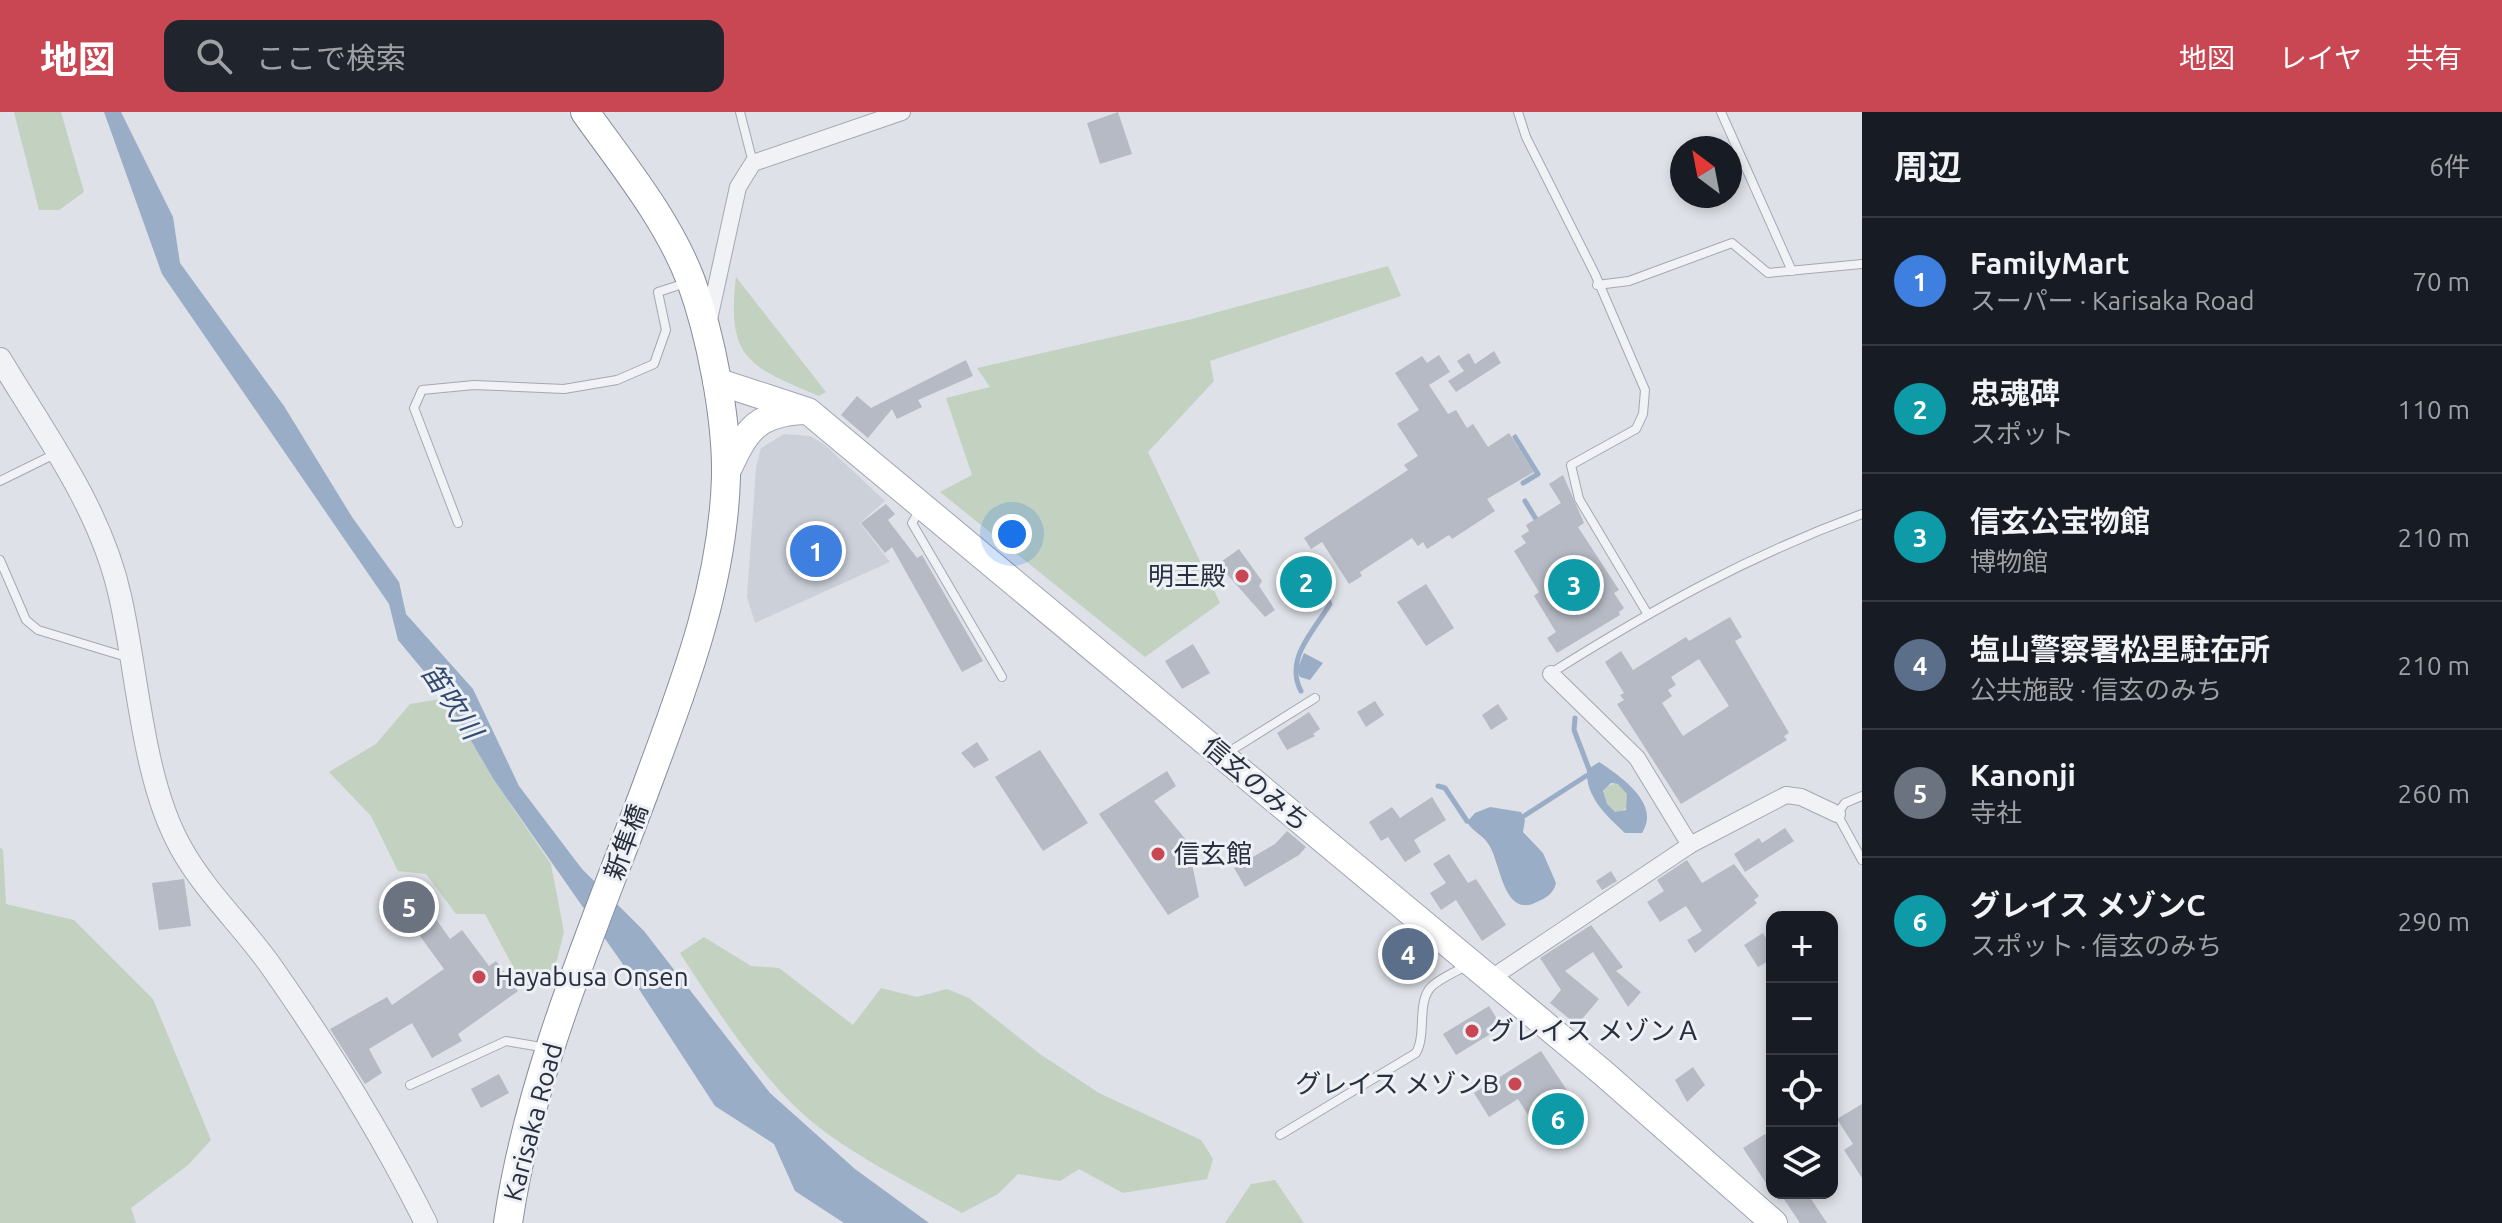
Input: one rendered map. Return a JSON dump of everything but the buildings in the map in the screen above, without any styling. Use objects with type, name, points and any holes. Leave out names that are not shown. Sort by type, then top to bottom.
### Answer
[{"type":"highway","points":[[585,112],[656,216],[691,282],[706,331],[716,381],[726,474]]},
{"type":"highway","name":"新隼橋","points":[[560,1021],[692,663],[716,566],[726,474]]},
{"type":"highway","name":"Karisaka Road","points":[[508,1223],[517,1163],[560,1021]]},
{"type":"main road","name":"信玄のみち","points":[[716,381],[808,411],[1602,1072],[1774,1223]]},
{"type":"main road","points":[[726,474],[745,434],[763,420],[788,412],[808,411]]},
{"type":"street","points":[[706,331],[738,187],[753,163],[902,112]]},
{"type":"street","points":[[0,359],[92,514],[109,557],[161,802],[180,848],[207,889],[271,966],[326,1048],[426,1223]]},
{"type":"street","points":[[1551,674],[1637,758],[1690,845]]},
{"type":"street","points":[[1480,972],[1690,845],[1786,795],[1801,797],[1837,814]]},
{"type":"lane","points":[[740,112],[753,163]]},
{"type":"lane","points":[[1518,112],[1526,137],[1595,274],[1597,285],[1645,390],[1643,414],[1636,429],[1571,465],[1579,499],[1647,613]]},
{"type":"lane","points":[[1721,112],[1792,271]]},
{"type":"lane","points":[[1597,285],[1629,281],[1732,243],[1768,273],[1862,264]]},
{"type":"lane","points":[[458,523],[414,408],[422,390],[474,385],[564,389],[617,380],[654,364],[666,330],[658,292],[691,282]]},
{"type":"lane","points":[[0,481],[57,453]]},
{"type":"lane","points":[[921,507],[912,523],[1002,677]]},
{"type":"lane","points":[[1551,674],[1647,613],[1783,543],[1862,514]]},
{"type":"lane","points":[[0,560],[26,620],[38,630],[131,658]]},
{"type":"lane","points":[[1223,755],[1315,698]]},
{"type":"lane","points":[[1862,796],[1845,803],[1837,814],[1862,860]]},
{"type":"lane","points":[[1280,1135],[1416,1053],[1423,1041],[1425,1002],[1430,987],[1480,972]]},
{"type":"lane","points":[[410,1085],[506,1041],[550,1049]]},
{"type":"shaded area","points":[[784,434],[810,436],[824,444],[885,501],[860,523],[890,562],[755,623],[747,597],[756,468],[761,448]]},
{"type":"green space","points":[[14,112],[61,112],[84,192],[59,210],[39,210]]},
{"type":"green space","points":[[1388,266],[1401,296],[1210,361],[1214,381],[1148,452],[1220,603],[1145,657],[940,492],[972,475],[946,398],[990,387],[977,368],[1192,319]]},
{"type":"green space","points":[[736,277],[826,392],[819,396],[795,386],[748,357],[735,327]]},
{"type":"green space","points":[[446,698],[494,780],[551,864],[564,932],[551,983],[525,989],[485,914],[456,914],[426,874],[398,871],[371,816],[329,772],[376,744],[410,704]]},
{"type":"green space","points":[[1616,784],[1626,788],[1630,798],[1626,808],[1616,812],[1606,808],[1602,798],[1606,788]]},
{"type":"green space","points":[[0,847],[3,850],[6,904],[74,920],[153,999],[211,1140],[188,1165],[131,1208],[136,1223],[0,1223]]},
{"type":"green space","points":[[704,937],[751,966],[779,968],[853,1025],[881,988],[917,997],[947,989],[969,998],[1040,1054],[1099,1093],[1201,1140],[1213,1159],[1207,1179],[1123,1193],[1079,1169],[1060,1181],[1018,1174],[998,1194],[962,1213],[836,1140],[784,1095],[736,1037],[680,953]]},
{"type":"green space","points":[[1275,1180],[1304,1223],[1225,1223],[1251,1184]]},
{"type":"water","name":"笛吹川","points":[[104,112],[121,112],[173,217],[180,263],[284,406],[352,517],[399,582],[406,614],[473,689],[519,786],[582,869],[644,931],[770,1093],[855,1169],[929,1223],[844,1223],[795,1191],[774,1144],[715,1106],[622,963],[494,780],[446,698],[398,640],[389,604],[162,274]]},
{"type":"water","points":[[1304,653],[1323,663],[1310,680],[1300,677],[1297,670]]},
{"type":"water","points":[[1599,762],[1636,792],[1647,812],[1642,833],[1625,833],[1605,813],[1590,789],[1587,770]],"holes":[[[1611,783],[1618,784],[1627,794],[1626,810],[1615,812],[1607,804],[1603,791]]]},
{"type":"water","points":[[1490,807],[1521,812],[1525,820],[1523,832],[1543,853],[1556,883],[1545,898],[1527,905],[1511,897],[1489,845],[1467,822],[1475,813]]},
{"type":"waterway","points":[[1515,437],[1538,474],[1523,483]]},
{"type":"waterway","points":[[1525,501],[1539,524]]},
{"type":"waterway","points":[[1301,691],[1296,668],[1298,657],[1330,604],[1305,557]]},
{"type":"waterway","points":[[1575,718],[1574,730],[1589,769]]},
{"type":"waterway","points":[[1524,816],[1586,776]]},
{"type":"waterway","points":[[1438,786],[1445,788],[1467,821]]},
{"type":"place","name":"FamilyMart","points":[[816,551]]},
{"type":"place","name":"明王殿","points":[[1242,576]]},
{"type":"place","name":"忠魂碑","points":[[1306,582]]},
{"type":"place","name":"信玄公宝物館","points":[[1574,585]]},
{"type":"place","name":"信玄館","points":[[1158,854]]},
{"type":"place","name":"Kanonji","points":[[409,907]]},
{"type":"place","name":"塩山警察署松里駐在所","points":[[1408,954]]},
{"type":"place","name":"Hayabusa Onsen","points":[[479,977]]},
{"type":"place","name":"グレイス メゾンＡ","points":[[1472,1031]]},
{"type":"place","name":"グレイス メゾンB","points":[[1515,1084]]},
{"type":"place","name":"グレイス メゾンC","points":[[1558,1119]]}]
